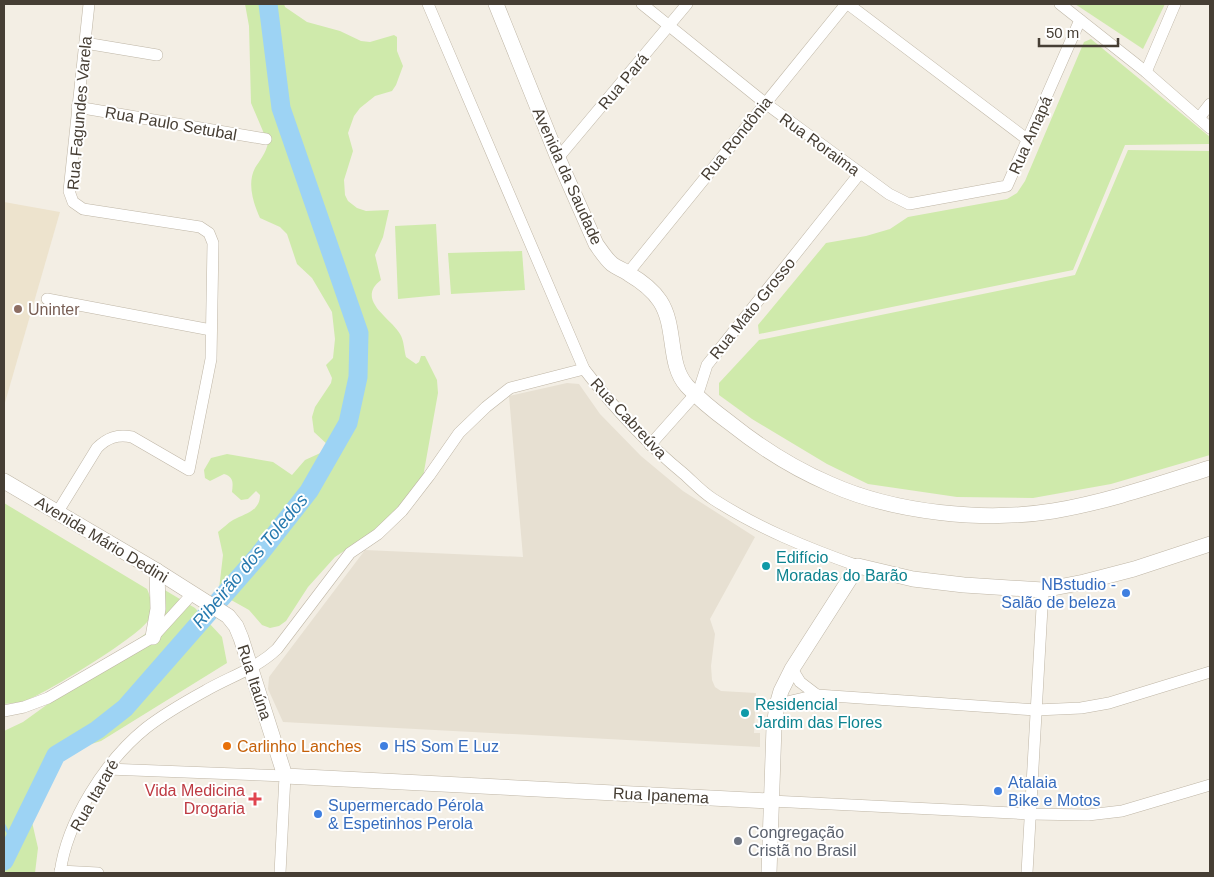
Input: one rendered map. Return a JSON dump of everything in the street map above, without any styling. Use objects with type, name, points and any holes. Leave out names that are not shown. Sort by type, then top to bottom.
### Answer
[{"type":"street","name":"Rua Fagundes Varela","points":[[88,4],[69,191],[73,202],[83,208],[200,227],[209,233],[213,243],[211,330]]},
{"type":"street","name":"Rua Cabreúva","points":[[428,4],[584,369],[605,397],[650,446],[711,498],[747,520],[802,546],[858,566],[913,579],[964,585],[1043,590],[1134,569],[1210,544]]},
{"type":"street","name":"Avenida da Saudade","points":[[496,4],[558,158],[596,244],[603,255],[614,266],[628,273],[650,289],[660,301],[669,319],[676,363],[680,376],[686,385],[748,438],[830,484],[879,500],[929,510],[980,515],[1014,515],[1054,511],[1102,500],[1210,468]]},
{"type":"street","name":"Rua Roraima","points":[[642,4],[764,103],[889,194],[909,204]]},
{"type":"street","name":"Rua Pará","points":[[558,158],[687,4]]},
{"type":"street","points":[[847,4],[1028,140]]},
{"type":"street","name":"Rua Rondônia","points":[[628,273],[764,103],[847,4]]},
{"type":"street","points":[[1060,4],[1146,72],[1210,128]]},
{"type":"street","points":[[1146,72],[1175,4]]},
{"type":"street","name":"Rua Amapá","points":[[909,204],[1006,186],[1080,20]]},
{"type":"street","points":[[85,43],[157,54]]},
{"type":"street","points":[[1199,118],[1210,104]]},
{"type":"street","name":"Rua Paulo Setubal","points":[[77,106],[266,140]]},
{"type":"street","name":"Rua Mato Grosso","points":[[650,446],[696,394],[707,365],[860,173]]},
{"type":"street","points":[[47,299],[211,330],[211,359],[189,470],[132,437],[122,435],[114,437],[104,441],[97,448],[57,513]]},
{"type":"street","name":"Rua Itararé","points":[[60,872],[66,845],[83,808],[120,752],[147,727],[205,691],[265,661],[277,649],[350,553],[378,534],[402,511],[459,433],[486,407],[510,388],[584,369]]},
{"type":"street","name":"Avenida Mário Dedini","points":[[4,481],[197,595]]},
{"type":"street","points":[[769,873],[776,708],[781,691],[792,669],[858,566]]},
{"type":"street","points":[[153,637],[158,609],[157,571]]},
{"type":"street","points":[[1027,873],[1043,590]]},
{"type":"street","points":[[4,711],[24,708],[48,698],[153,637],[197,595]]},
{"type":"street","name":"Rua Itaúna","points":[[197,595],[228,616],[236,626],[285,776],[280,873]]},
{"type":"street","points":[[792,669],[800,682],[817,695]]},
{"type":"street","points":[[776,708],[791,700],[817,695],[1036,710],[1081,708],[1109,703],[1210,672]]},
{"type":"street","name":"Rua Ipanema","points":[[107,769],[285,776],[1031,814],[1088,815],[1122,811],[1210,785]]},
{"type":"street","points":[[60,872],[98,873]]},
{"type":"shaded area","name":"Uninter","points":[[4,202],[60,212],[4,406]]},
{"type":"shaded area","name":"Residencial Jardim das Flores","points":[[567,383],[579,384],[600,414],[641,456],[683,491],[755,537],[710,619],[715,634],[711,666],[712,680],[715,687],[721,691],[756,693],[754,733],[760,733],[760,747],[283,722],[268,689],[269,677],[365,550],[523,557],[509,396]]},
{"type":"green space","points":[[245,4],[284,4],[285,7],[307,22],[340,31],[361,41],[370,42],[394,35],[397,37],[397,51],[403,66],[396,85],[392,91],[375,96],[360,108],[354,116],[348,133],[353,151],[344,180],[345,195],[348,201],[357,208],[366,211],[389,210],[383,237],[375,255],[381,280],[374,287],[373,302],[400,334],[406,357],[416,364],[421,356],[425,356],[437,380],[438,393],[423,477],[388,529],[350,547],[335,557],[308,587],[286,621],[279,626],[270,628],[262,625],[249,610],[224,596],[219,589],[223,555],[218,532],[231,521],[255,508],[258,505],[260,495],[256,491],[248,499],[241,500],[232,492],[233,483],[230,477],[224,474],[210,481],[205,478],[204,470],[211,458],[227,454],[273,462],[292,475],[305,460],[327,450],[329,446],[314,432],[312,417],[315,407],[331,383],[332,378],[326,365],[333,358],[335,339],[332,312],[312,278],[297,264],[287,234],[280,227],[260,218],[253,200],[251,180],[268,143],[251,103],[249,26]]},
{"type":"green space","points":[[1075,4],[1165,4],[1143,49]]},
{"type":"green space","points":[[1091,39],[1210,137],[1209,144],[1125,145],[1073,270],[759,334],[758,325],[826,243],[866,236],[890,229],[908,217],[1007,199],[1017,193],[1025,181],[1084,42]]},
{"type":"green space","points":[[1128,150],[1210,151],[1210,455],[1111,484],[1033,498],[957,497],[868,484],[827,464],[752,419],[719,395],[719,383],[759,340],[1075,275]]},
{"type":"green space","points":[[436,224],[440,295],[398,299],[395,226]]},
{"type":"green space","points":[[522,251],[525,290],[451,294],[448,253]]},
{"type":"green space","points":[[4,503],[147,589],[151,608],[149,619],[143,626],[113,649],[37,695],[21,702],[4,704]]},
{"type":"green space","points":[[163,589],[195,608],[222,637],[227,663],[101,741],[56,755],[29,809],[38,848],[35,873],[4,873],[4,731],[23,722],[152,629]]},
{"type":"waterway","name":"Ribeirão dos Toledos","points":[[4,861],[56,755],[97,730],[125,708],[258,556],[309,491],[348,423],[358,377],[359,333],[281,108],[268,4]]},
{"type":"waterway","points":[[4,825],[13,842]]},
{"type":"place","name":"Uninter","points":[[18,309]]},
{"type":"place","name":"Edifício Moradas do Barão","points":[[766,566]]},
{"type":"place","name":"NBstudio - Salão de beleza","points":[[1126,593]]},
{"type":"place","name":"Residencial Jardim das Flores","points":[[745,713]]},
{"type":"place","name":"Carlinho Lanches","points":[[227,746]]},
{"type":"place","name":"HS Som E Luz","points":[[384,746]]},
{"type":"place","name":"Atalaia Bike e Motos","points":[[998,791]]},
{"type":"place","name":"Vida Medicina Drogaria","points":[[255,799]]},
{"type":"place","name":"Supermercado Pérola & Espetinhos Perola","points":[[318,814]]},
{"type":"place","name":"Congregação Cristã no Brasil","points":[[738,841]]}]
